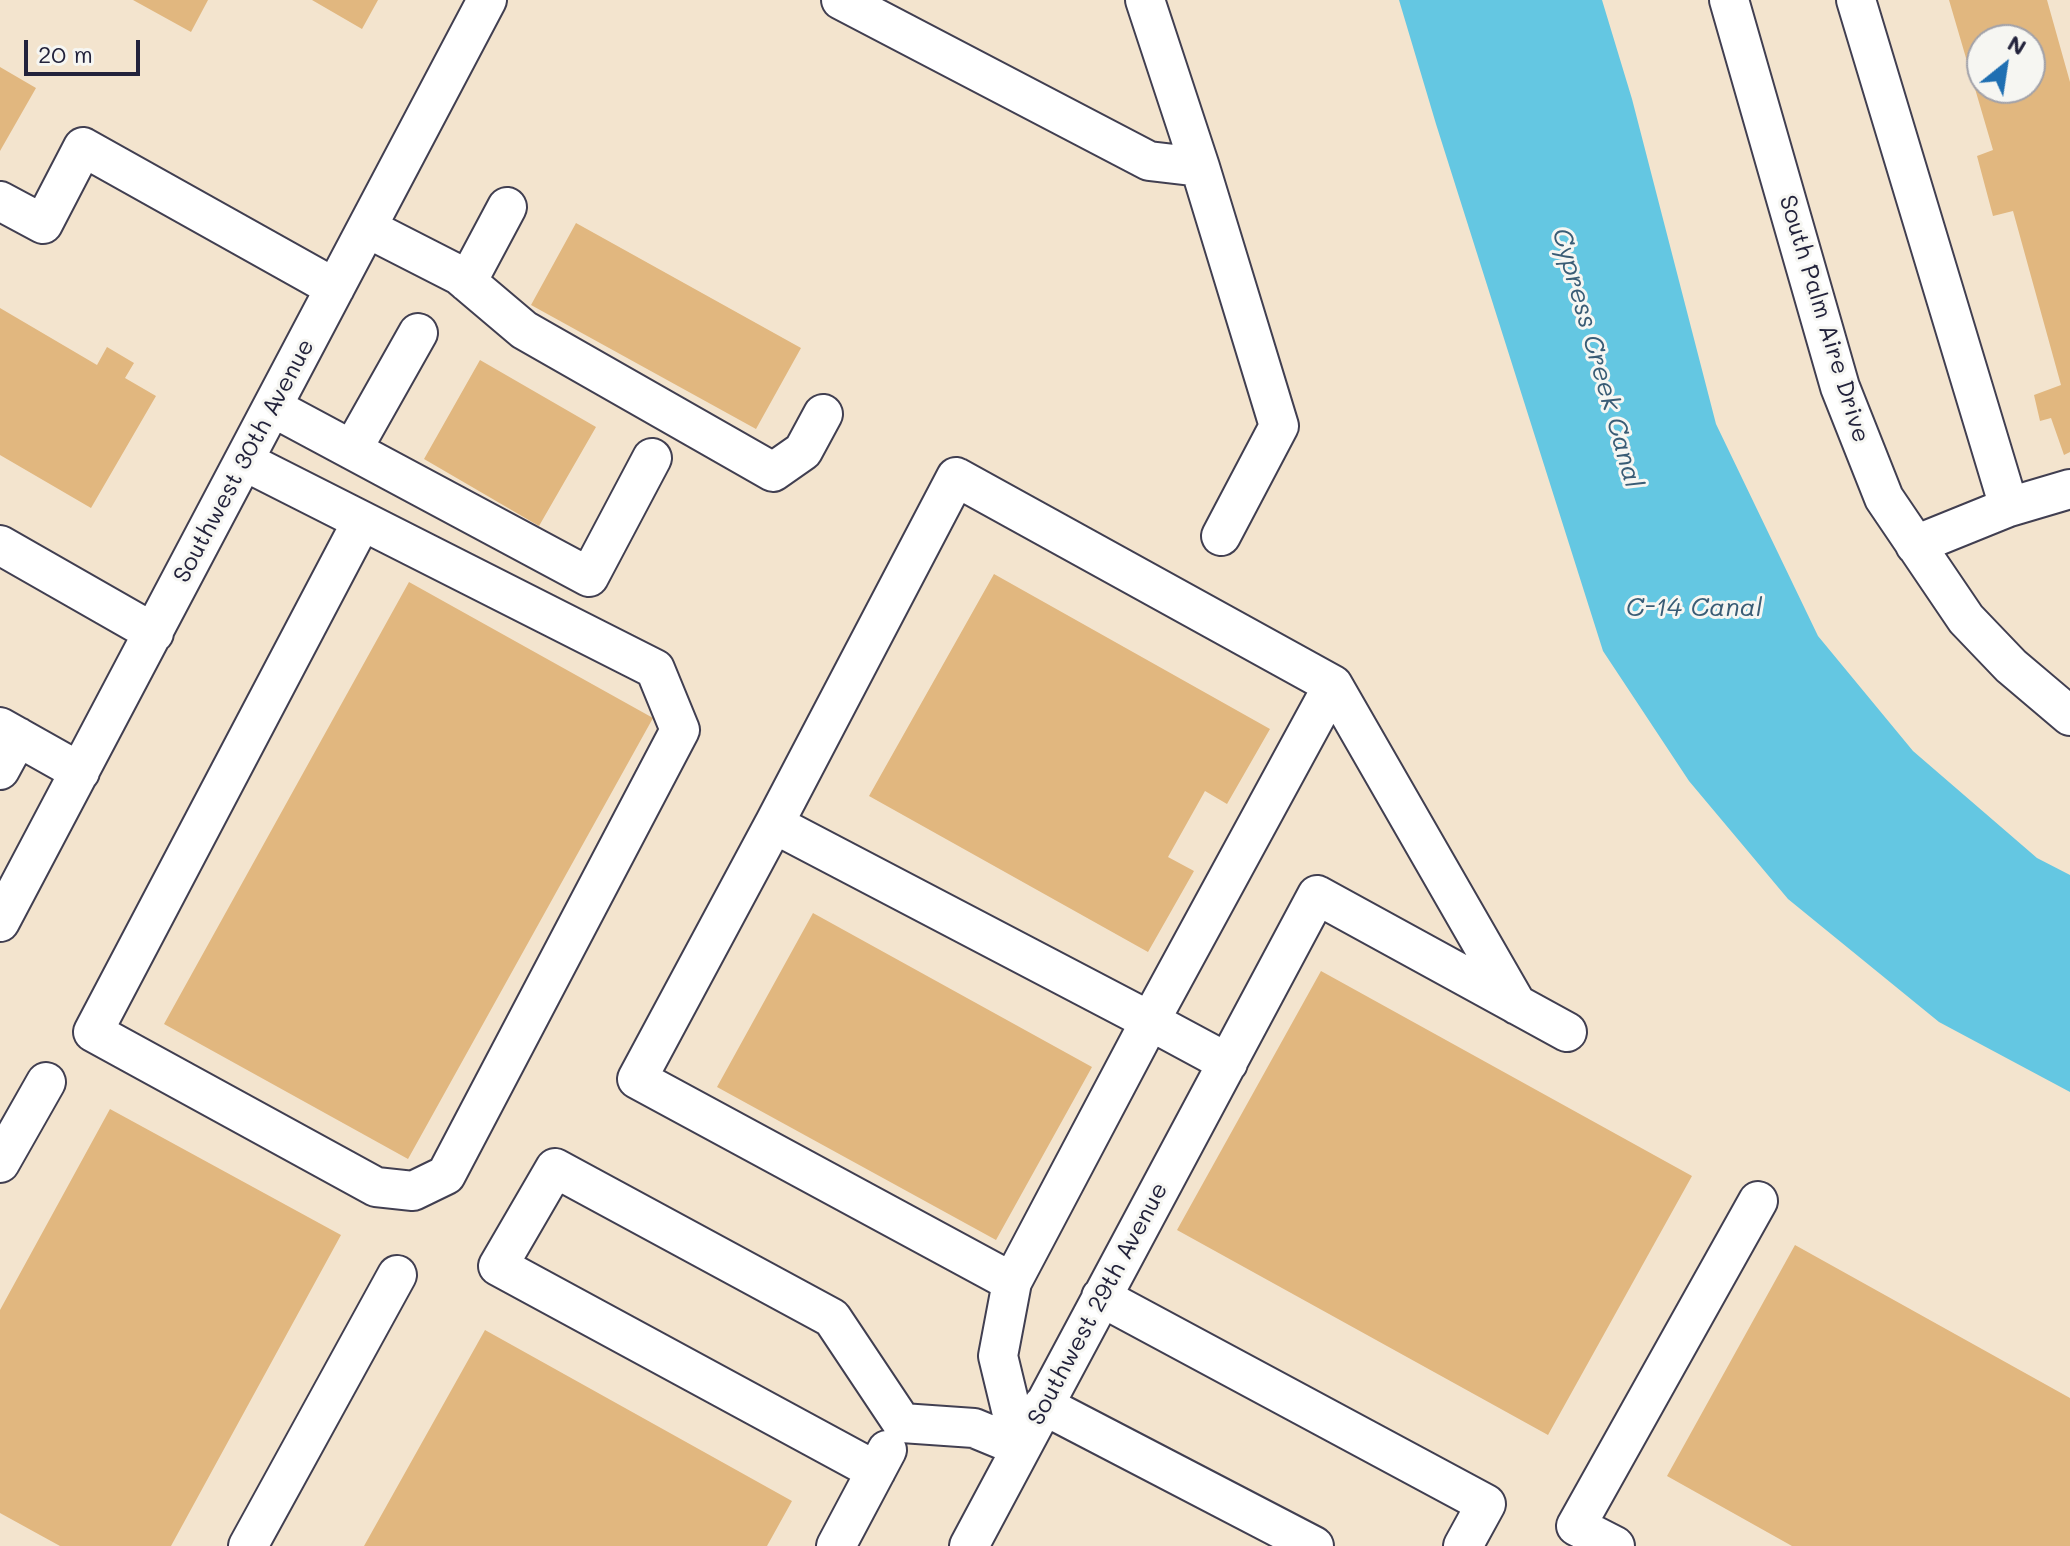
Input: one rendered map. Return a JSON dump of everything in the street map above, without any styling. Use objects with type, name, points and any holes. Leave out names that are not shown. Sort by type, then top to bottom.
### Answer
[{"type":"street","name":"Southwest 30th Avenue","points":[[0,922],[487,0]]},
{"type":"street","points":[[841,0],[1149,161],[1200,167]]},
{"type":"street","points":[[1145,0],[1279,426],[1221,536]]},
{"type":"street","name":"South Palm Aire Drive","points":[[1729,0],[1840,387],[1884,498],[1966,619],[2011,666],[2070,716]]},
{"type":"street","points":[[1856,0],[2009,507]]},
{"type":"street","points":[[0,201],[43,224],[83,147],[335,288]]},
{"type":"street","points":[[467,282],[507,207]]},
{"type":"street","points":[[367,228],[459,275],[524,330],[773,472],[803,451],[823,414]]},
{"type":"street","points":[[352,450],[418,333]]},
{"type":"street","points":[[272,407],[589,577],[652,458]]},
{"type":"street","points":[[244,461],[655,669],[680,730],[446,1175],[413,1191],[376,1187],[93,1032],[362,521]]},
{"type":"street","points":[[1012,1282],[637,1079],[956,477],[1333,685],[1517,1005],[1567,1032]]},
{"type":"street","points":[[1915,545],[2009,507],[2070,489]]},
{"type":"street","points":[[0,545],[154,633]]},
{"type":"street","points":[[1020,1447],[998,1356],[1012,1282],[1333,685]]},
{"type":"street","points":[[6,745],[80,772]]},
{"type":"street","points":[[774,824],[1228,1063]]},
{"type":"street","name":"Southwest 29th Avenue","points":[[969,1546],[1317,895],[1517,1005]]},
{"type":"street","points":[[0,1163],[46,1082]]},
{"type":"street","points":[[876,1471],[498,1266],[555,1168],[832,1318],[902,1423]]},
{"type":"street","points":[[1615,1546],[1576,1526],[1758,1201]]},
{"type":"street","points":[[248,1546],[397,1275]]},
{"type":"street","points":[[1101,1297],[1486,1504],[1463,1546]]},
{"type":"street","points":[[1043,1405],[1314,1546]]},
{"type":"street","points":[[902,1423],[974,1428],[1020,1447]]},
{"type":"street","points":[[836,1546],[902,1423]]},
{"type":"water","name":"C-14 Canal","points":[[1399,0],[1602,0],[1632,99],[1716,424],[1818,636],[1913,751],[2037,858],[2070,875],[2070,1092],[1939,1022],[1788,899],[1689,781],[1603,651]]},
{"type":"building","points":[[133,0],[208,0],[191,32]]},
{"type":"building","points":[[312,0],[378,0],[362,29]]},
{"type":"building","points":[[1949,0],[2047,0],[2070,82],[2070,452],[2064,455],[2051,418],[2040,421],[2034,395],[2061,385],[2013,211],[1993,216],[1977,156],[1993,150],[1980,104],[2046,104],[2046,24],[1966,24],[1966,58]]},
{"type":"building","points":[[0,67],[36,88],[0,151]]},
{"type":"building","points":[[576,223],[801,348],[756,429],[531,305]]},
{"type":"building","points":[[0,308],[97,365],[107,347],[134,363],[125,378],[156,396],[91,508],[0,455]]},
{"type":"building","points":[[480,360],[596,427],[539,526],[424,459]]},
{"type":"building","points":[[994,574],[1270,729],[1227,804],[1205,791],[1168,857],[1194,871],[1148,952],[869,796]]},
{"type":"building","points":[[409,582],[653,718],[408,1159],[164,1024]]},
{"type":"building","points":[[813,913],[1092,1067],[996,1240],[717,1087]]},
{"type":"building","points":[[1321,971],[1692,1176],[1548,1435],[1177,1230]]},
{"type":"building","points":[[110,1109],[341,1235],[171,1546],[60,1546],[0,1513],[0,1310]]},
{"type":"building","points":[[1795,1245],[2070,1398],[2070,1546],[1792,1546],[1667,1476]]},
{"type":"building","points":[[485,1330],[792,1501],[767,1546],[364,1546]]},
{"type":"water label","name":"Cypress Creek Canal","points":[[1597,358]]}]
